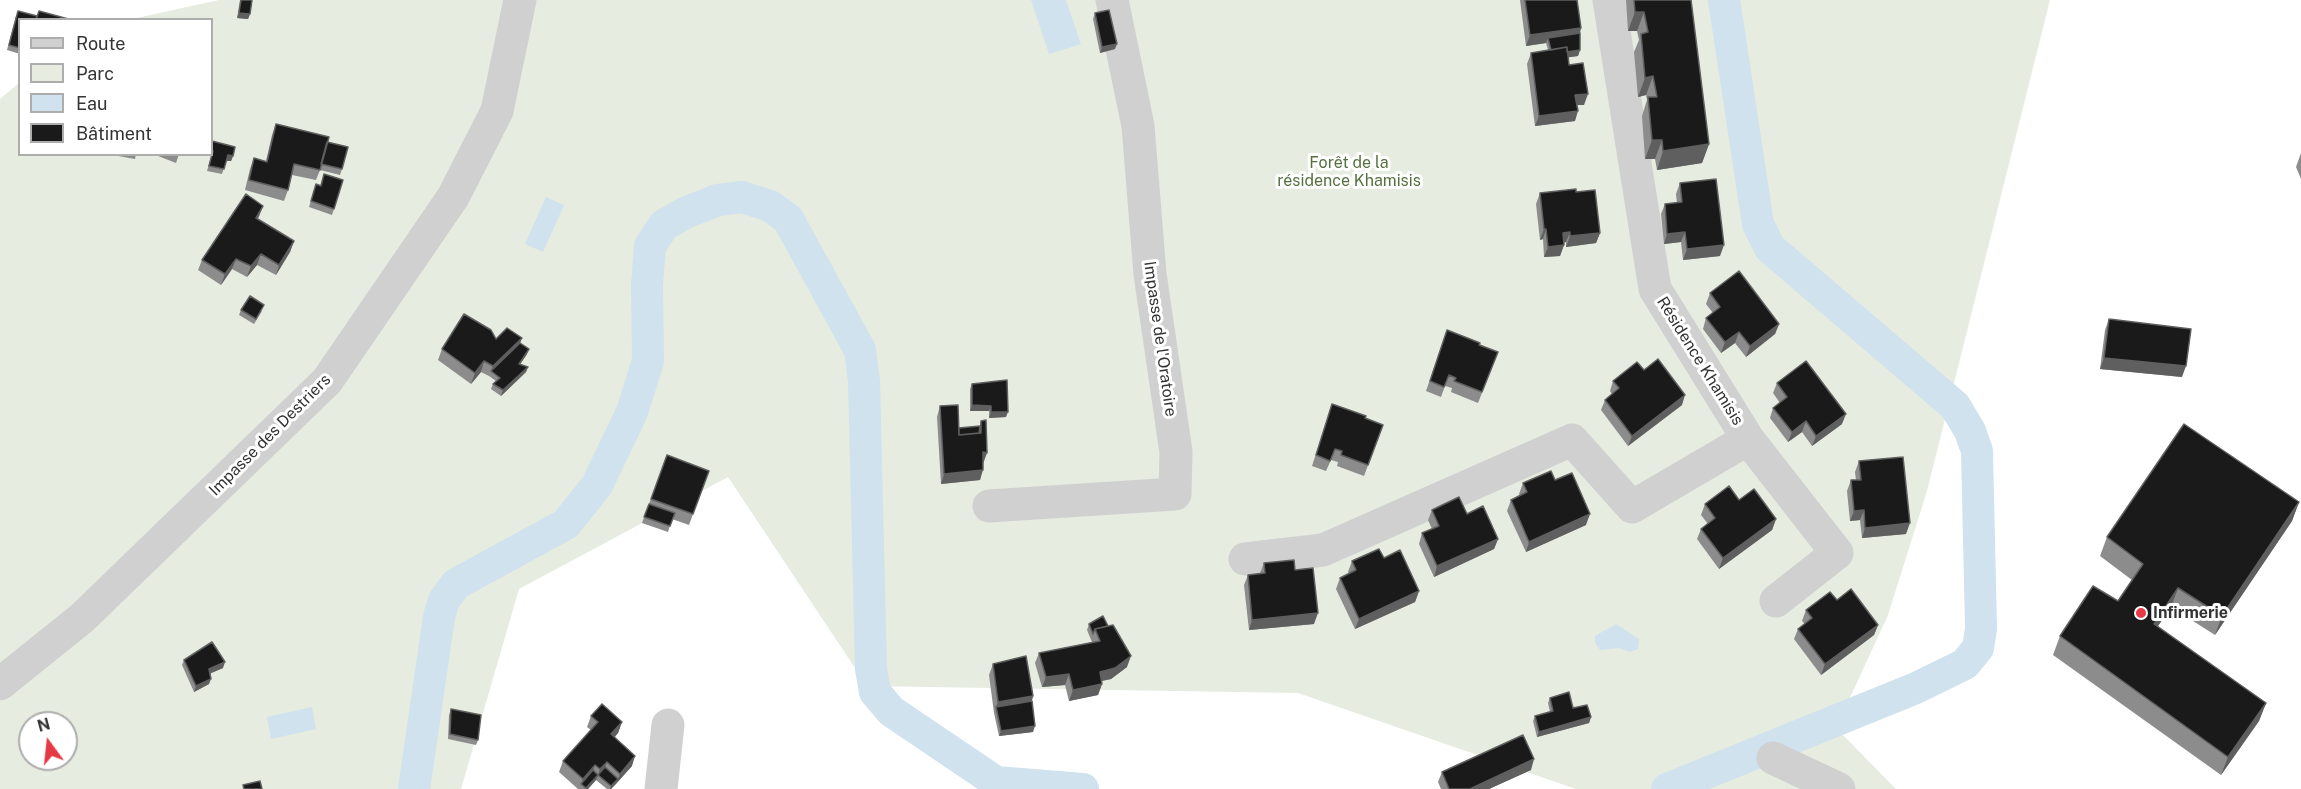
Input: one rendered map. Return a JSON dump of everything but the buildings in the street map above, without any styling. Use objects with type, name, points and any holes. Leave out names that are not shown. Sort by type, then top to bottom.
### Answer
[{"type":"street","name":"Impasse des Destriers","points":[[0,684],[82,618],[327,381],[459,186],[497,111],[520,0]]},
{"type":"street","name":"Impasse de l'Oratoire","points":[[989,506],[1175,494],[1176,452],[1150,274],[1138,126],[1112,0]]},
{"type":"street","name":"Résidence Khamisis","points":[[1245,559],[1323,550],[1572,440],[1632,507],[1748,439],[1655,289],[1610,0]]},
{"type":"street","points":[[1748,439],[1837,553],[1776,601]]},
{"type":"street","points":[[661,789],[669,725]]},
{"type":"street","points":[[1773,758],[1839,789]]},
{"type":"green space","name":"Forêt de la résidence Khamisis","points":[[219,0],[2050,0],[1927,491],[1888,615],[1836,728],[1896,789],[1576,789],[1298,693],[867,686],[728,477],[519,589],[461,789],[0,789],[0,99],[18,84],[18,156],[213,156],[213,18],[137,18]]},
{"type":"water","points":[[1031,0],[1066,0],[1081,44],[1049,54]]},
{"type":"water","points":[[546,197],[564,205],[543,252],[525,244]]},
{"type":"water","points":[[1616,624],[1639,639],[1638,649],[1630,652],[1619,648],[1600,650],[1595,643],[1595,636]]},
{"type":"water","points":[[312,707],[316,729],[271,739],[267,717]]},
{"type":"waterway","points":[[1667,789],[1916,688],[1965,664],[1978,648],[1981,629],[1977,451],[1970,431],[1955,406],[1770,248],[1758,224],[1724,0]]},
{"type":"waterway","points":[[414,789],[439,617],[444,600],[456,584],[566,524],[597,485],[632,412],[648,361],[647,285],[650,246],[664,225],[687,212],[718,200],[742,197],[770,206],[788,219],[860,350],[864,381],[871,669],[875,692],[891,711],[996,782],[1083,789]]},
{"type":"place","name":"Infirmerie","points":[[2141,613]]}]
